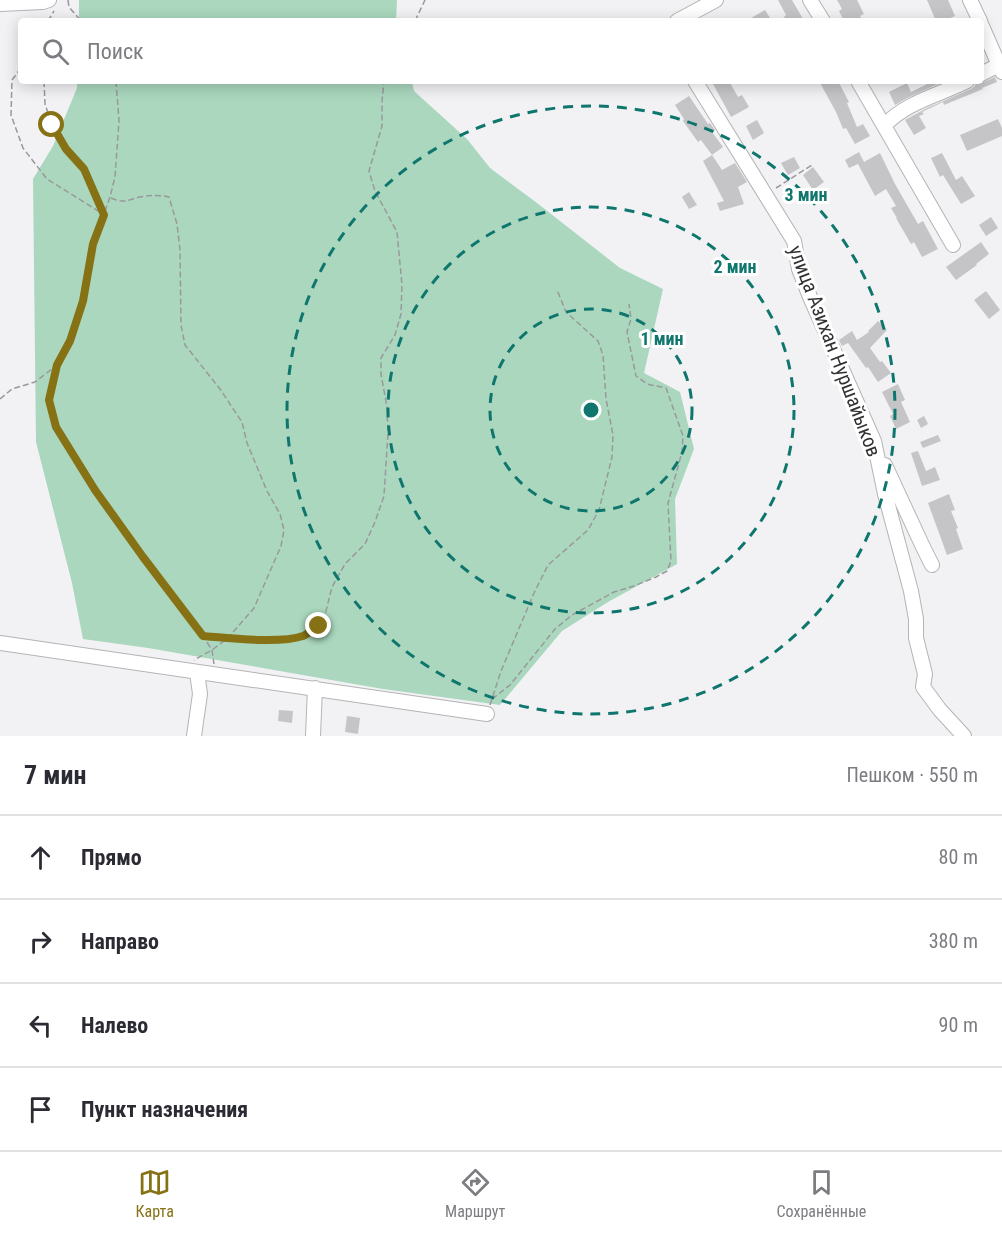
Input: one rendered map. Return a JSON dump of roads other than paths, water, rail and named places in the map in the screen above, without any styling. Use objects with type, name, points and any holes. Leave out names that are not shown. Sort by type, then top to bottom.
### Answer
[{"type":"street","points":[[0,4],[48,0]]},
{"type":"street","points":[[683,18],[716,0]]},
{"type":"street","points":[[810,0],[821,18]]},
{"type":"street","points":[[970,0],[978,18]]},
{"type":"street","points":[[984,32],[1000,69],[984,73]]},
{"type":"street","name":"улица Азихан Нуршайыков","points":[[697,84],[794,241],[799,269],[810,297],[874,441],[887,505],[911,591],[916,619],[916,638],[925,674],[923,687],[964,736]]},
{"type":"street","points":[[860,84],[953,245]]},
{"type":"street","points":[[884,126],[892,117],[924,99],[960,84]]},
{"type":"street","points":[[874,441],[922,547],[933,565]]},
{"type":"street","points":[[0,643],[196,666],[213,674],[487,714]]},
{"type":"street","points":[[194,736],[200,694],[196,666]]},
{"type":"street","points":[[313,736],[315,688]]}]
